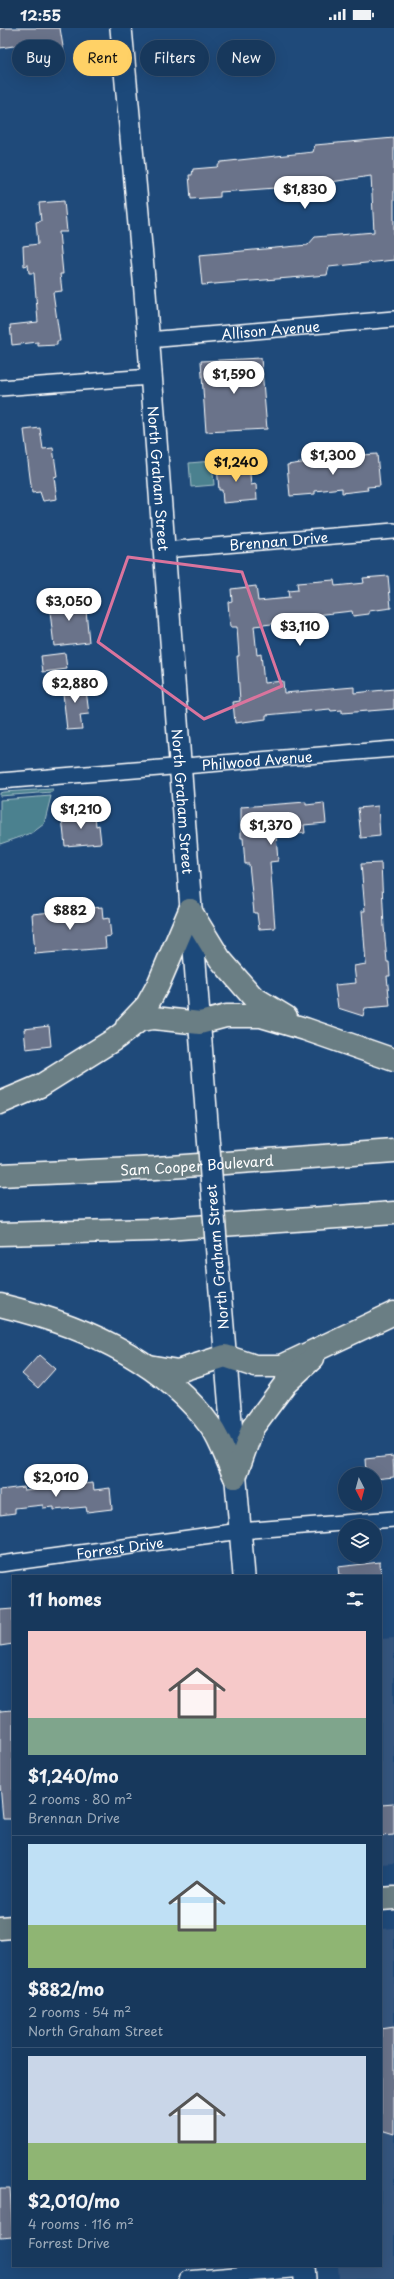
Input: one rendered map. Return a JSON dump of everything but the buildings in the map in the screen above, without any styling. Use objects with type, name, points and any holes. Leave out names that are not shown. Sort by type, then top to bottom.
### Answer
[{"type":"main road","name":"North Graham Street","points":[[121,28],[136,176],[150,377],[181,768],[190,910],[244,1575]]},
{"type":"main road","points":[[190,910],[220,959],[254,997],[305,1029]]},
{"type":"main road","points":[[115,1039],[147,1005],[168,965],[190,910]]},
{"type":"main road","points":[[0,1103],[40,1086],[115,1039],[140,1020],[154,1018],[200,1023],[226,1016],[261,1016],[305,1029],[394,1060]]},
{"type":"main road","name":"Sam Cooper Boulevard","points":[[0,1175],[156,1168],[394,1151]]},
{"type":"main road","points":[[0,1234],[152,1230],[394,1213]]},
{"type":"main road","points":[[0,1305],[92,1334],[146,1365],[182,1394],[212,1428],[235,1476]]},
{"type":"main road","points":[[146,1365],[178,1371],[225,1356],[255,1366],[282,1366],[394,1314]]},
{"type":"main road","points":[[235,1476],[253,1427],[285,1384],[325,1346]]},
{"type":"main road","points":[[382,1899],[394,1898]]},
{"type":"main road","points":[[0,1928],[12,1927]]},
{"type":"street","name":"Allison Avenue","points":[[148,340],[394,319]]},
{"type":"street","points":[[0,388],[150,377]]},
{"type":"street","name":"Brennan Drive","points":[[164,550],[394,531]]},
{"type":"street","name":"Philwood Avenue","points":[[0,781],[181,768],[394,749]]},
{"type":"street","name":"Forrest Drive","points":[[0,1564],[9,1561],[240,1531],[394,1519]]},
{"type":"street","points":[[187,2279],[304,2271]]},
{"type":"highlighted area","points":[[128,557],[242,572],[282,686],[204,719],[98,642]]},
{"type":"shaded area","points":[[394,1638],[394,1863],[382,1864],[382,1639]]},
{"type":"shaded area","points":[[394,1928],[394,2279],[339,2279],[338,2267],[382,2267],[382,1929]]},
{"type":"green space","points":[[212,461],[214,485],[191,487],[189,463]]},
{"type":"green space","points":[[53,789],[52,792],[0,796],[0,793],[3,792]]},
{"type":"green space","points":[[51,796],[44,824],[32,833],[0,844],[0,800]]}]
